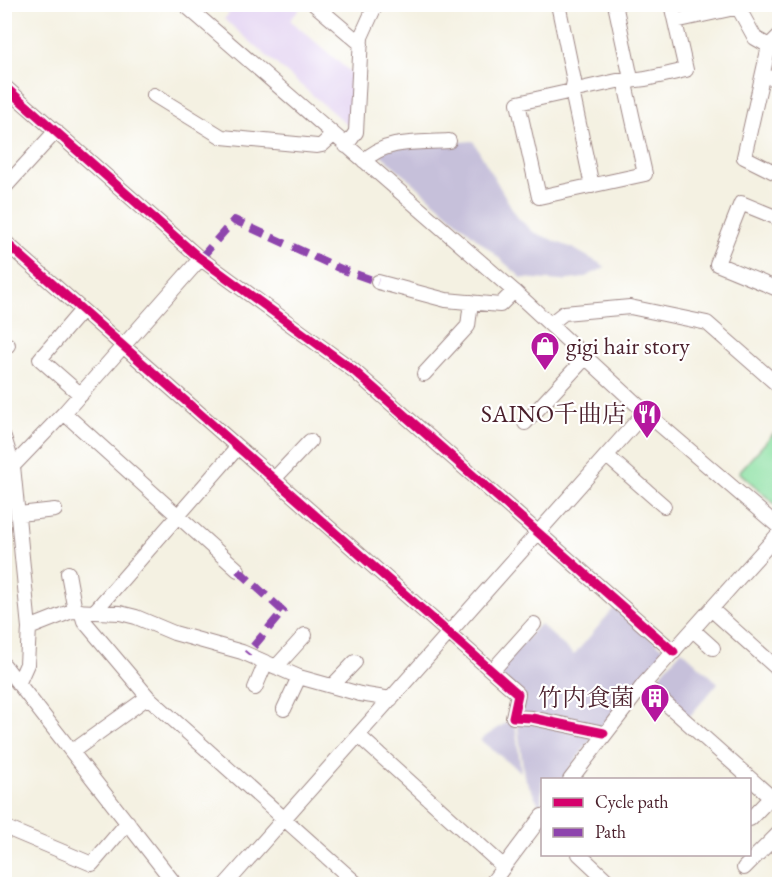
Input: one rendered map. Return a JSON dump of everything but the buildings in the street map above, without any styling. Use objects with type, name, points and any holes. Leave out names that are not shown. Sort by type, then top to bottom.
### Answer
[{"type":"street","points":[[184,4],[514,291],[780,530],[644,684],[571,778]]},
{"type":"street","points":[[346,146],[356,132],[361,44],[365,24],[376,4]]},
{"type":"street","points":[[558,4],[574,81],[572,91],[592,186]]},
{"type":"street","points":[[615,4],[630,74],[628,82],[626,88],[645,174],[538,197],[518,103],[572,91],[628,82],[686,70],[671,4]]},
{"type":"street","points":[[315,5],[361,44]]},
{"type":"street","points":[[675,21],[730,7],[739,9],[755,38],[770,46]]},
{"type":"street","points":[[780,35],[770,46],[744,157],[780,175]]},
{"type":"street","points":[[762,77],[780,78]]},
{"type":"street","points":[[4,86],[201,258],[353,370],[674,652]]},
{"type":"street","points":[[154,95],[222,137],[322,146],[333,135]]},
{"type":"street","points":[[4,188],[56,131]]},
{"type":"street","points":[[364,161],[379,149],[449,141]]},
{"type":"street","points":[[780,219],[741,203],[717,264],[780,290]]},
{"type":"street","points":[[4,241],[275,477],[518,694],[513,717],[532,718],[604,733]]},
{"type":"street","points":[[13,466],[81,395],[201,258]]},
{"type":"street","points":[[378,282],[446,300],[500,304],[514,291]]},
{"type":"street","points":[[424,374],[468,326],[471,302]]},
{"type":"street","points":[[550,324],[564,313],[630,307],[707,323],[777,378]]},
{"type":"street","points":[[81,395],[40,359],[82,310]]},
{"type":"street","points":[[525,423],[586,357]]},
{"type":"street","points":[[226,885],[286,820],[645,411]]},
{"type":"street","points":[[64,413],[238,570]]},
{"type":"street","points":[[4,437],[13,466],[29,628],[27,664],[19,682]]},
{"type":"street","points":[[275,477],[310,441]]},
{"type":"street","points":[[84,611],[179,517],[238,447]]},
{"type":"street","points":[[607,456],[664,507]]},
{"type":"street","points":[[19,513],[55,510]]},
{"type":"street","points":[[68,573],[84,611],[84,621],[148,697],[357,885]]},
{"type":"street","points":[[711,609],[780,671]]},
{"type":"street","points":[[29,628],[84,611],[136,616],[174,633],[242,652],[299,677],[391,699]]},
{"type":"street","points":[[492,671],[534,624]]},
{"type":"street","points":[[693,630],[713,648]]},
{"type":"street","points":[[255,688],[271,665],[305,635]]},
{"type":"street","points":[[332,686],[355,662]]},
{"type":"street","points":[[4,665],[175,885]]},
{"type":"street","points":[[284,709],[299,677]]},
{"type":"street","points":[[644,684],[749,778]]},
{"type":"street","points":[[73,751],[148,697]]},
{"type":"street","points":[[359,736],[504,867]]},
{"type":"street","points":[[751,780],[775,801],[751,818]]},
{"type":"street","points":[[491,885],[541,819]]},
{"type":"street","points":[[4,827],[92,864],[128,822]]},
{"type":"street","points":[[744,868],[780,832]]},
{"type":"street","points":[[580,856],[611,885]]},
{"type":"shaded area","points":[[234,5],[295,5],[300,9],[290,20],[355,76],[352,129],[224,19],[229,14],[226,9]]},
{"type":"shaded area","points":[[473,141],[517,217],[533,232],[574,249],[606,267],[583,278],[562,281],[522,278],[379,153],[390,148]]},
{"type":"shaded area","points":[[615,607],[667,652],[601,727],[520,714],[498,668],[540,624],[574,655]]},
{"type":"shaded area","points":[[682,650],[718,683],[688,718],[651,685]]},
{"type":"shaded area","points":[[509,721],[515,721],[521,772],[480,740]]},
{"type":"shaded area","points":[[517,721],[595,734],[563,778],[541,778],[541,808],[524,776]]},
{"type":"green space","points":[[773,434],[779,439],[779,508],[739,472]]},
{"type":"marked path","points":[[201,258],[234,220],[341,269],[378,282]]},
{"type":"marked path","points":[[238,570],[283,611],[247,654]]},
{"type":"cycle path","points":[[4,86],[197,256],[353,370],[674,652]]},
{"type":"cycle path","points":[[4,241],[518,694],[513,717],[532,718],[604,733]]},
{"type":"place","name":"gigi hair story","points":[[545,372]]},
{"type":"place","name":"SAINO千曲店","points":[[647,440]]},
{"type":"place","name":"竹内食菌","points":[[655,724]]}]
